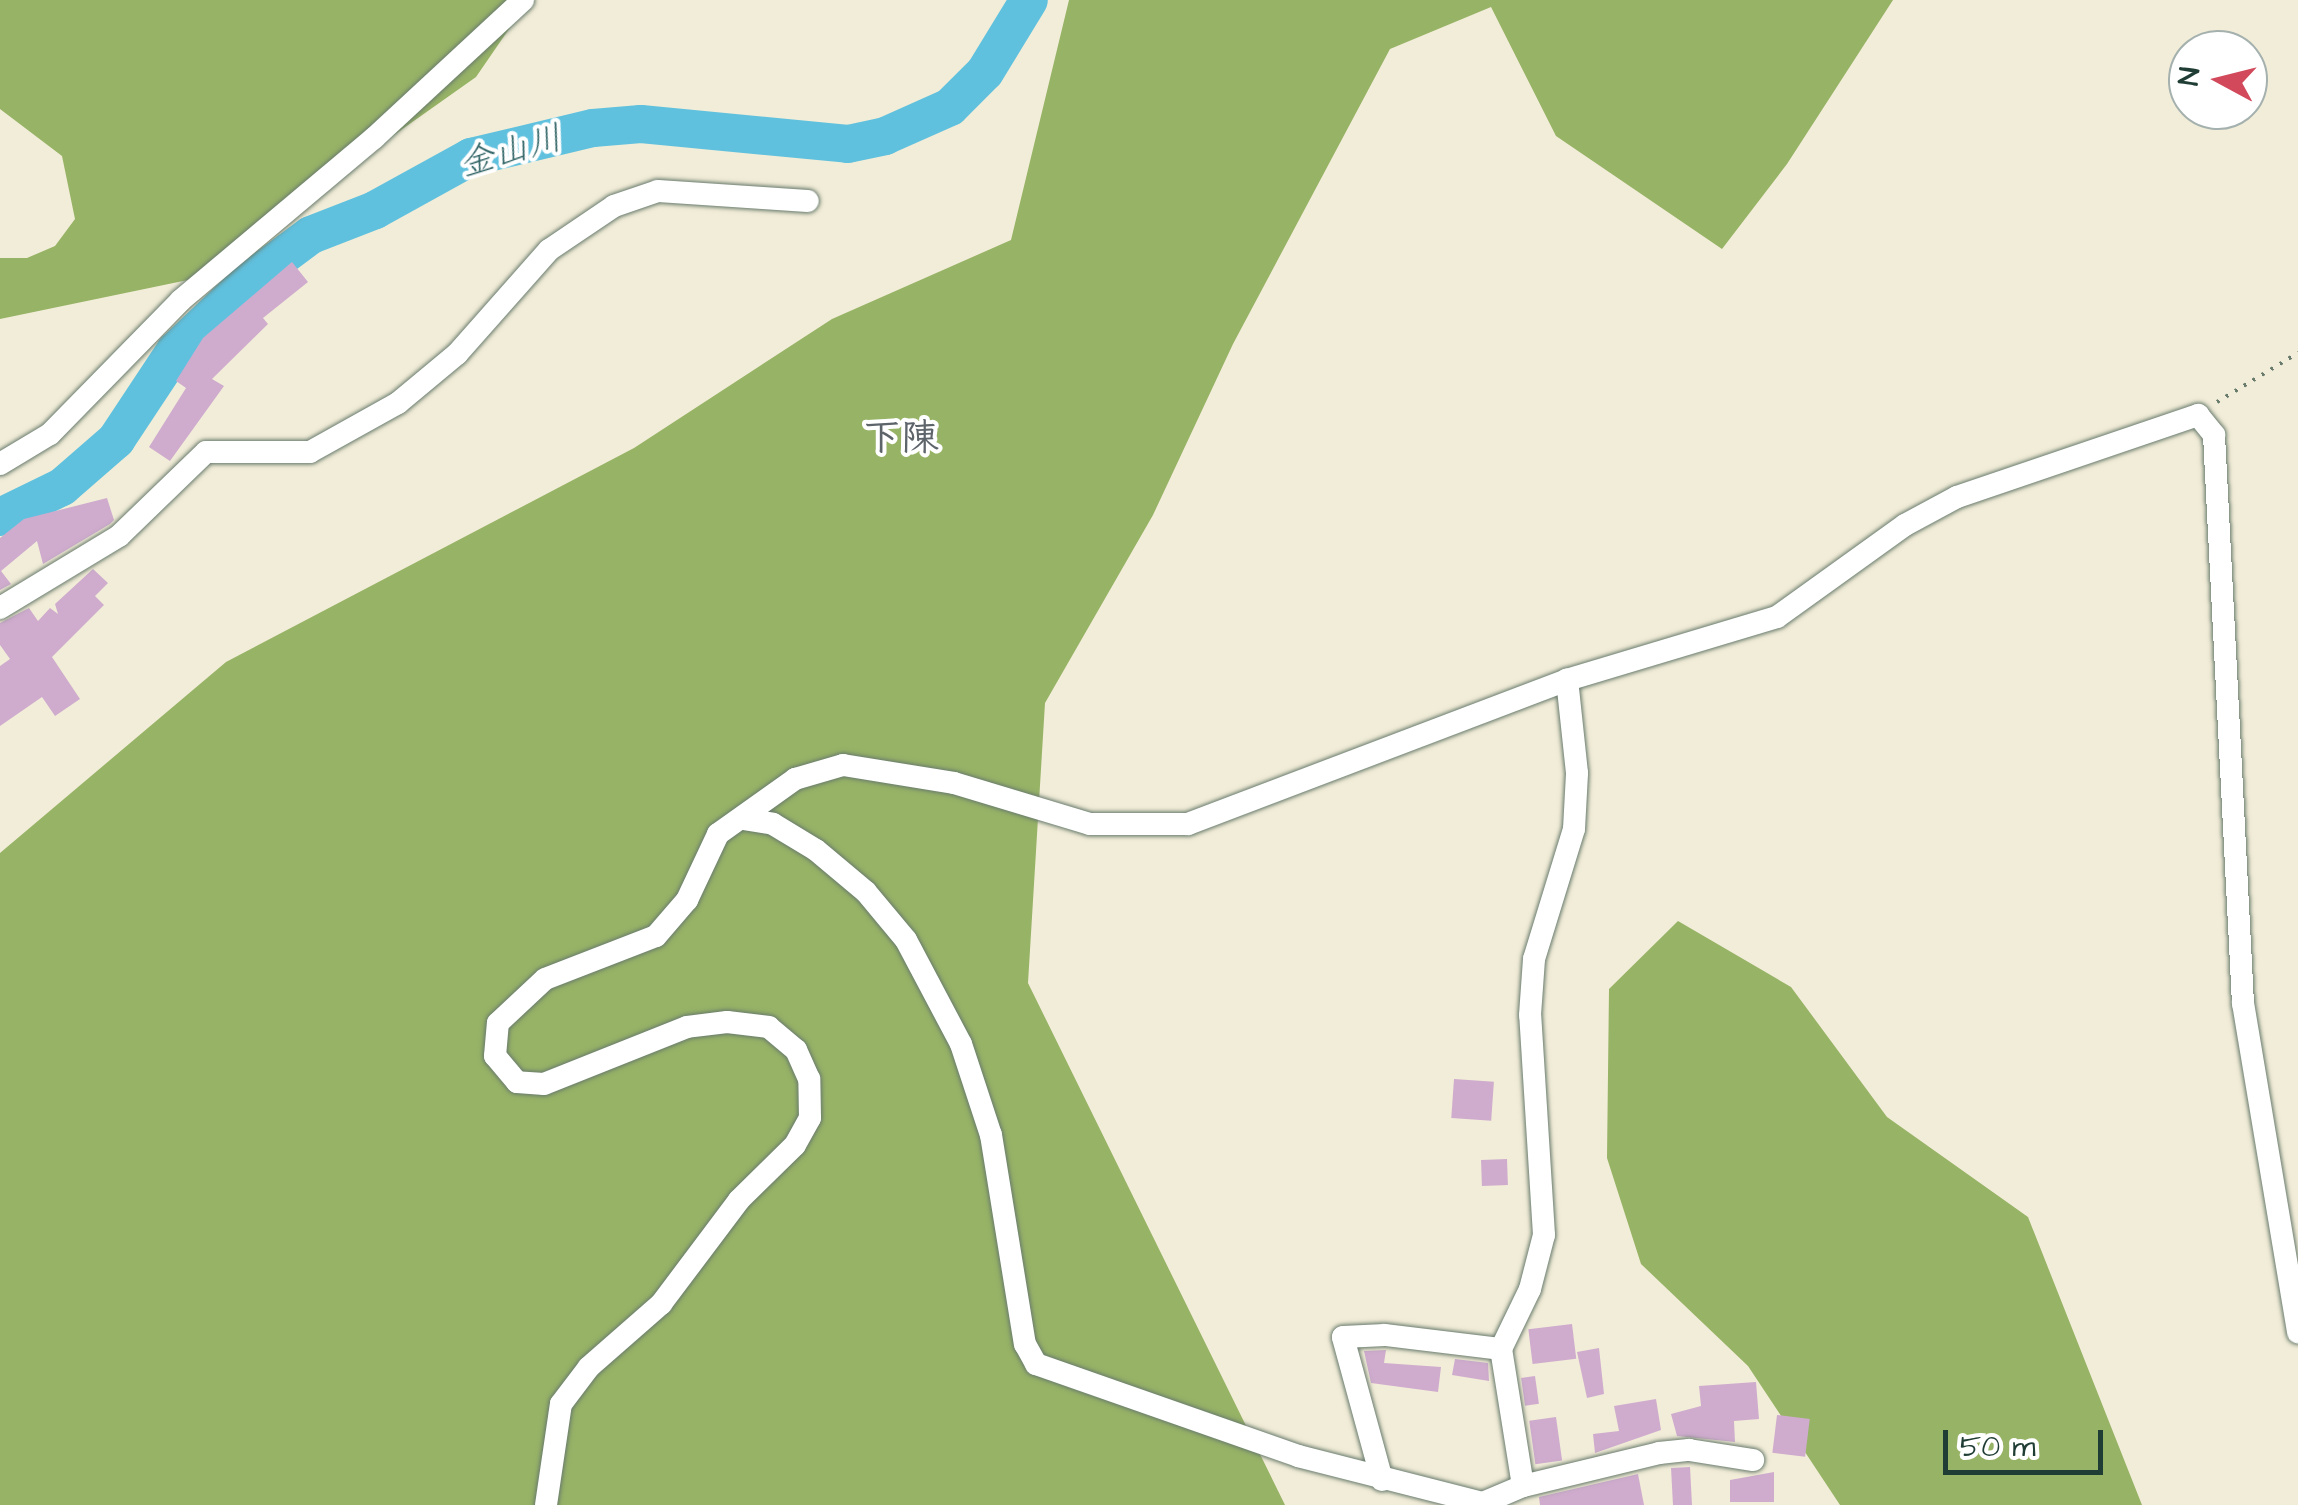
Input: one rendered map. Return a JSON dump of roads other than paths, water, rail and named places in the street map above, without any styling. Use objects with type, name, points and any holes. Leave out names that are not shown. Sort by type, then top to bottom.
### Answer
[{"type":"street","points":[[0,464],[50,434],[181,300],[374,138],[523,0]]},
{"type":"street","points":[[0,608],[118,536],[206,452],[310,452],[398,402],[456,354],[550,250],[614,206],[658,192],[808,200]]},
{"type":"street","points":[[546,1505],[562,1404],[590,1367],[660,1304],[739,1200],[795,1145],[810,1118],[809,1079],[796,1050],[769,1027],[727,1022],[687,1027],[544,1084],[517,1082],[495,1056],[498,1023],[544,979],[656,936],[687,900],[718,834],[795,779],[843,765],[954,782],[1090,824],[1188,824],[1567,680],[1778,618],[1905,525],[1957,497],[2198,415],[2214,435],[2243,1004],[2298,1332]]},
{"type":"street","points":[[1523,1486],[1501,1349],[1530,1288],[1544,1236],[1530,1015],[1534,959],[1574,829],[1577,773],[1567,680]]},
{"type":"street","points":[[743,818],[772,824],[816,850],[866,892],[906,940],[961,1044],[990,1134],[1024,1344],[1036,1364],[1382,1480],[1483,1504],[1523,1486],[1659,1454],[1689,1450],[1753,1460]]},
{"type":"street","points":[[1382,1480],[1343,1337],[1385,1335],[1501,1349]]},
{"type":"waterway","name":"金山川","points":[[0,517],[62,487],[116,440],[175,351],[249,281],[311,235],[375,210],[471,157],[593,128],[641,124],[848,144],[885,136],[950,107],[985,72],[1029,0]]},
{"type":"district","name":"下陳","points":[[901,440]]}]
